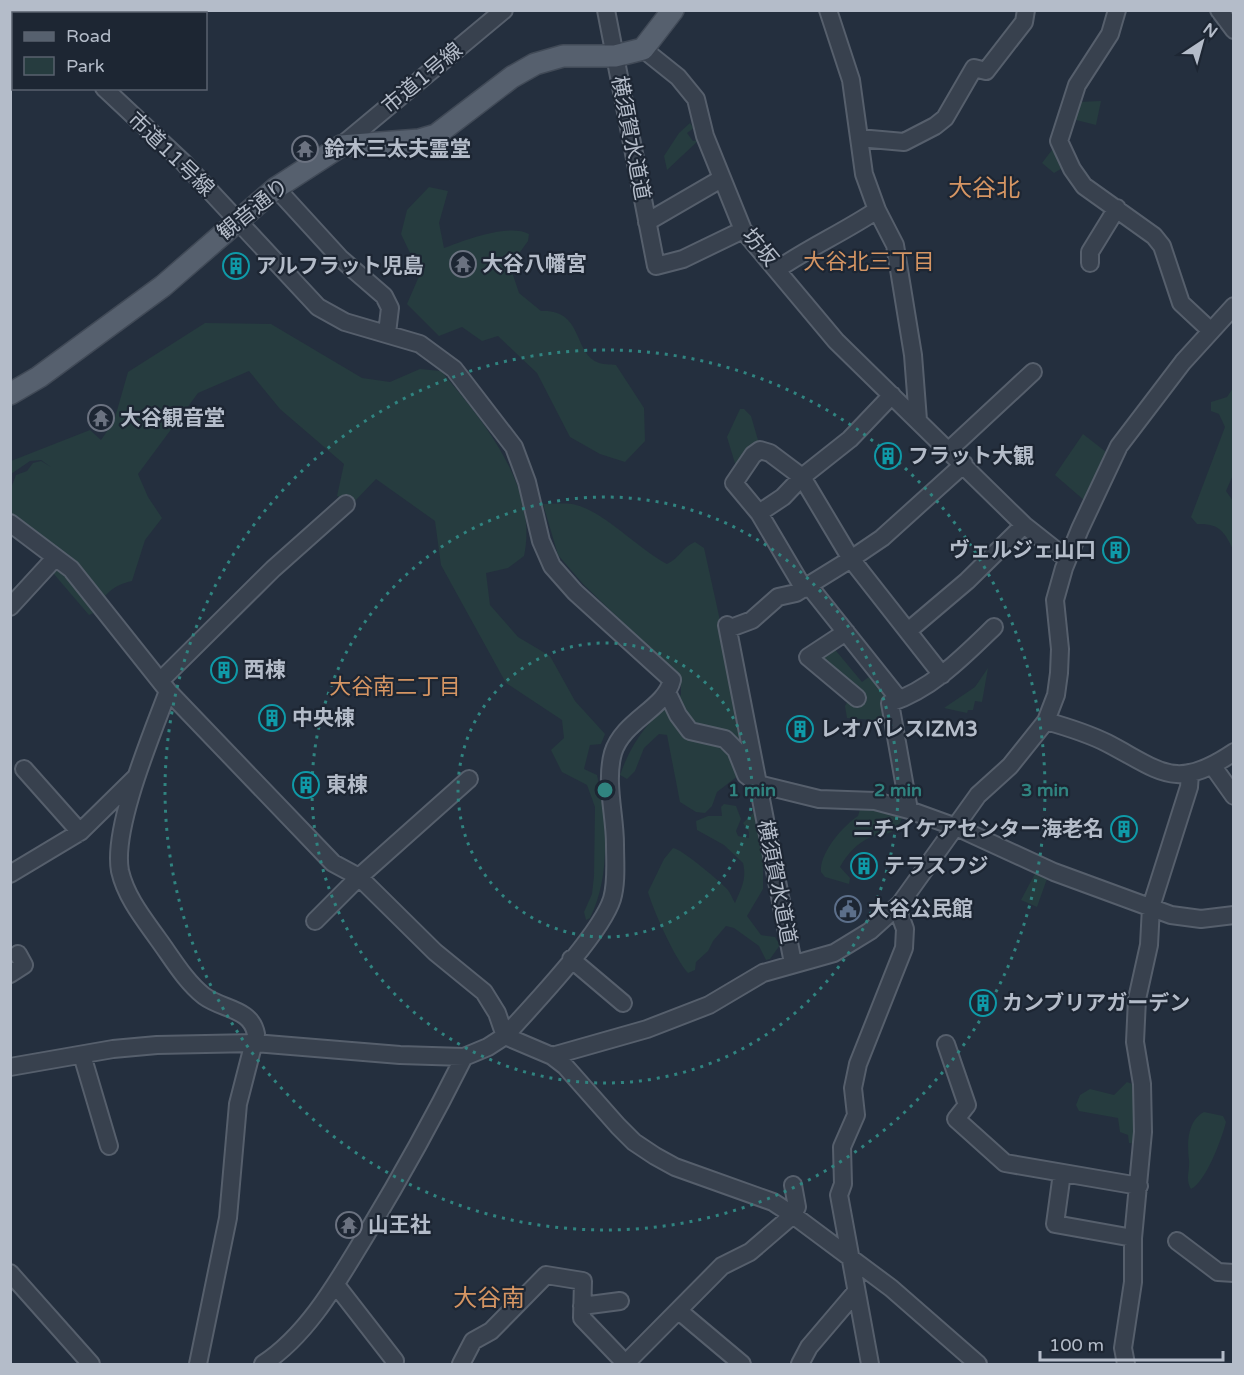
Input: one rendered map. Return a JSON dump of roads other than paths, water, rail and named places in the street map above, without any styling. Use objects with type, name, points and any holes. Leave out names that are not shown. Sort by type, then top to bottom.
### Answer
[{"type":"main road","points":[[643,49],[673,10]]},
{"type":"main road","name":"観音通り","points":[[10,394],[39,377],[164,286],[237,219],[276,188],[341,146],[430,137],[453,123],[512,77],[535,64],[563,56],[615,56],[643,49]]},
{"type":"street","name":"市道1号線","points":[[341,146],[504,10]]},
{"type":"street","name":"横須賀水道道","points":[[606,10],[656,266],[683,259],[743,231]]},
{"type":"street","points":[[828,10],[851,80],[864,174],[877,210],[895,245],[914,355],[918,420]]},
{"type":"street","points":[[859,138],[904,142],[945,118],[974,68],[986,71],[1024,22],[1026,10]]},
{"type":"street","points":[[1117,10],[1110,34],[1077,85],[1059,141],[1084,186],[1117,208],[1158,241],[1181,303],[1211,331]]},
{"type":"street","points":[[1219,10],[1233,30]]},
{"type":"street","name":"坊坂","points":[[643,49],[678,77],[696,99],[705,136],[743,231],[778,269],[836,341],[1024,525],[1067,559]]},
{"type":"street","name":"市道11号線","points":[[107,92],[167,146],[318,307],[345,322],[420,344],[454,369],[514,447],[527,482],[542,541],[552,566],[575,592],[665,671],[672,680],[667,692]]},
{"type":"street","points":[[647,222],[721,179]]},
{"type":"street","points":[[276,188],[340,258],[384,296],[390,308],[387,333]]},
{"type":"street","points":[[1090,263],[1090,252],[1117,208]]},
{"type":"street","points":[[778,269],[806,250],[840,235],[877,210]]},
{"type":"street","points":[[552,1056],[647,1029],[710,1005],[753,978],[793,963],[815,959],[845,948],[870,931],[897,907],[978,795],[1010,766],[1046,721],[1056,695],[1059,673],[1060,649],[1055,600],[1067,559],[1119,446],[1149,403],[1233,306]]},
{"type":"street","points":[[949,450],[1034,372]]},
{"type":"street","points":[[759,513],[783,497],[802,477],[850,439],[892,395]]},
{"type":"street","points":[[899,699],[807,587],[759,513],[734,483],[753,455],[760,450],[778,458],[802,477],[851,559],[942,675]]},
{"type":"street","points":[[807,587],[882,538],[964,464]]},
{"type":"street","points":[[198,1365],[228,1218],[238,1104],[256,1034],[254,1023],[247,1016],[217,1003],[195,988],[152,931],[126,891],[118,855],[135,778],[164,686],[273,569],[346,504]]},
{"type":"street","points":[[10,523],[71,569],[164,686],[333,863],[359,877],[435,952],[484,992],[497,1013],[505,1036],[552,1056],[584,1085],[626,1134],[655,1156],[686,1172],[773,1202],[793,1215],[899,1294],[963,1358],[978,1365]]},
{"type":"street","points":[[908,631],[967,580],[1024,525]]},
{"type":"street","points":[[10,607],[55,558]]},
{"type":"street","name":"横須賀水道道","points":[[793,963],[727,627],[752,620],[778,597],[807,587]]},
{"type":"street","points":[[909,810],[890,703],[909,697],[942,675],[994,627]]},
{"type":"street","points":[[846,632],[808,657],[857,698]]},
{"type":"street","points":[[10,1067],[157,1045],[254,1043],[400,1055],[464,1057],[488,1047],[505,1036],[601,923],[612,898],[615,824],[610,772],[613,754],[619,737],[667,692],[678,715],[690,731],[725,739],[736,750],[746,774],[758,784],[819,799],[875,801],[909,810],[956,827],[1054,872],[1171,915],[1201,919],[1233,915]]},
{"type":"street","points":[[1046,721],[1087,734],[1151,769],[1170,775],[1190,774],[1212,765],[1233,752]]},
{"type":"street","points":[[1212,765],[1233,796]]},
{"type":"street","points":[[24,768],[80,832]]},
{"type":"street","points":[[1126,1365],[1123,1348],[1133,1282],[1133,1238],[1144,1102],[1135,1042],[1137,999],[1149,945],[1151,907],[1189,787],[1190,774]]},
{"type":"street","points":[[10,873],[80,832],[135,778]]},
{"type":"street","points":[[315,921],[359,877],[469,779]]},
{"type":"street","points":[[870,1365],[855,1293],[839,1194],[843,1184],[842,1147],[856,1115],[854,1088],[858,1064],[904,948],[904,929],[897,907]]},
{"type":"street","points":[[10,974],[24,964],[18,954]]},
{"type":"street","points":[[571,959],[623,1003]]},
{"type":"street","points":[[946,1044],[967,1105],[956,1119],[1005,1163],[1139,1186]]},
{"type":"street","points":[[82,1055],[109,1127],[110,1146]]},
{"type":"street","points":[[263,1365],[289,1343],[336,1285],[422,1139],[464,1057]]},
{"type":"street","points":[[1062,1173],[1054,1224],[1133,1238]]},
{"type":"street","points":[[461,1365],[473,1341],[491,1331],[546,1275],[583,1281],[582,1318],[626,1364],[722,1266],[750,1252],[793,1215],[797,1207],[793,1185]]},
{"type":"street","points":[[1177,1241],[1218,1272],[1233,1273]]},
{"type":"street","points":[[10,1273],[91,1365]]},
{"type":"street","points":[[336,1285],[395,1361],[394,1365]]},
{"type":"street","points":[[800,1365],[809,1347],[855,1293]]},
{"type":"street","points":[[582,1306],[620,1302]]},
{"type":"street","points":[[679,1311],[742,1365]]},
{"type":"place","name":"鈴木三太夫霊堂","points":[[305,149]]},
{"type":"place","name":"大谷八幡宮","points":[[463,264]]},
{"type":"place","name":"アルフラット児島","points":[[236,266]]},
{"type":"place","name":"大谷観音堂","points":[[101,418]]},
{"type":"place","name":"フラット大観","points":[[888,456]]},
{"type":"place","name":"ヴェルジェ山口","points":[[1116,550]]},
{"type":"place","name":"西棟","points":[[224,670]]},
{"type":"place","name":"中央棟","points":[[272,718]]},
{"type":"place","name":"レオパレスIZM3","points":[[800,729]]},
{"type":"place","name":"東棟","points":[[306,785]]},
{"type":"place","name":"ニチイケアセンター海老名","points":[[1124,829]]},
{"type":"place","name":"テラスフジ","points":[[864,866]]},
{"type":"place","name":"大谷公民館","points":[[848,909]]},
{"type":"place","name":"カンブリアガーデン","points":[[983,1003]]},
{"type":"place","name":"山王社","points":[[349,1225]]},
{"type":"district","name":"大谷北","points":[[984,188]]},
{"type":"district","name":"大谷北三丁目","points":[[869,261]]},
{"type":"district","name":"大谷南二丁目","points":[[395,686]]},
{"type":"district","name":"大谷南","points":[[489,1298]]}]
